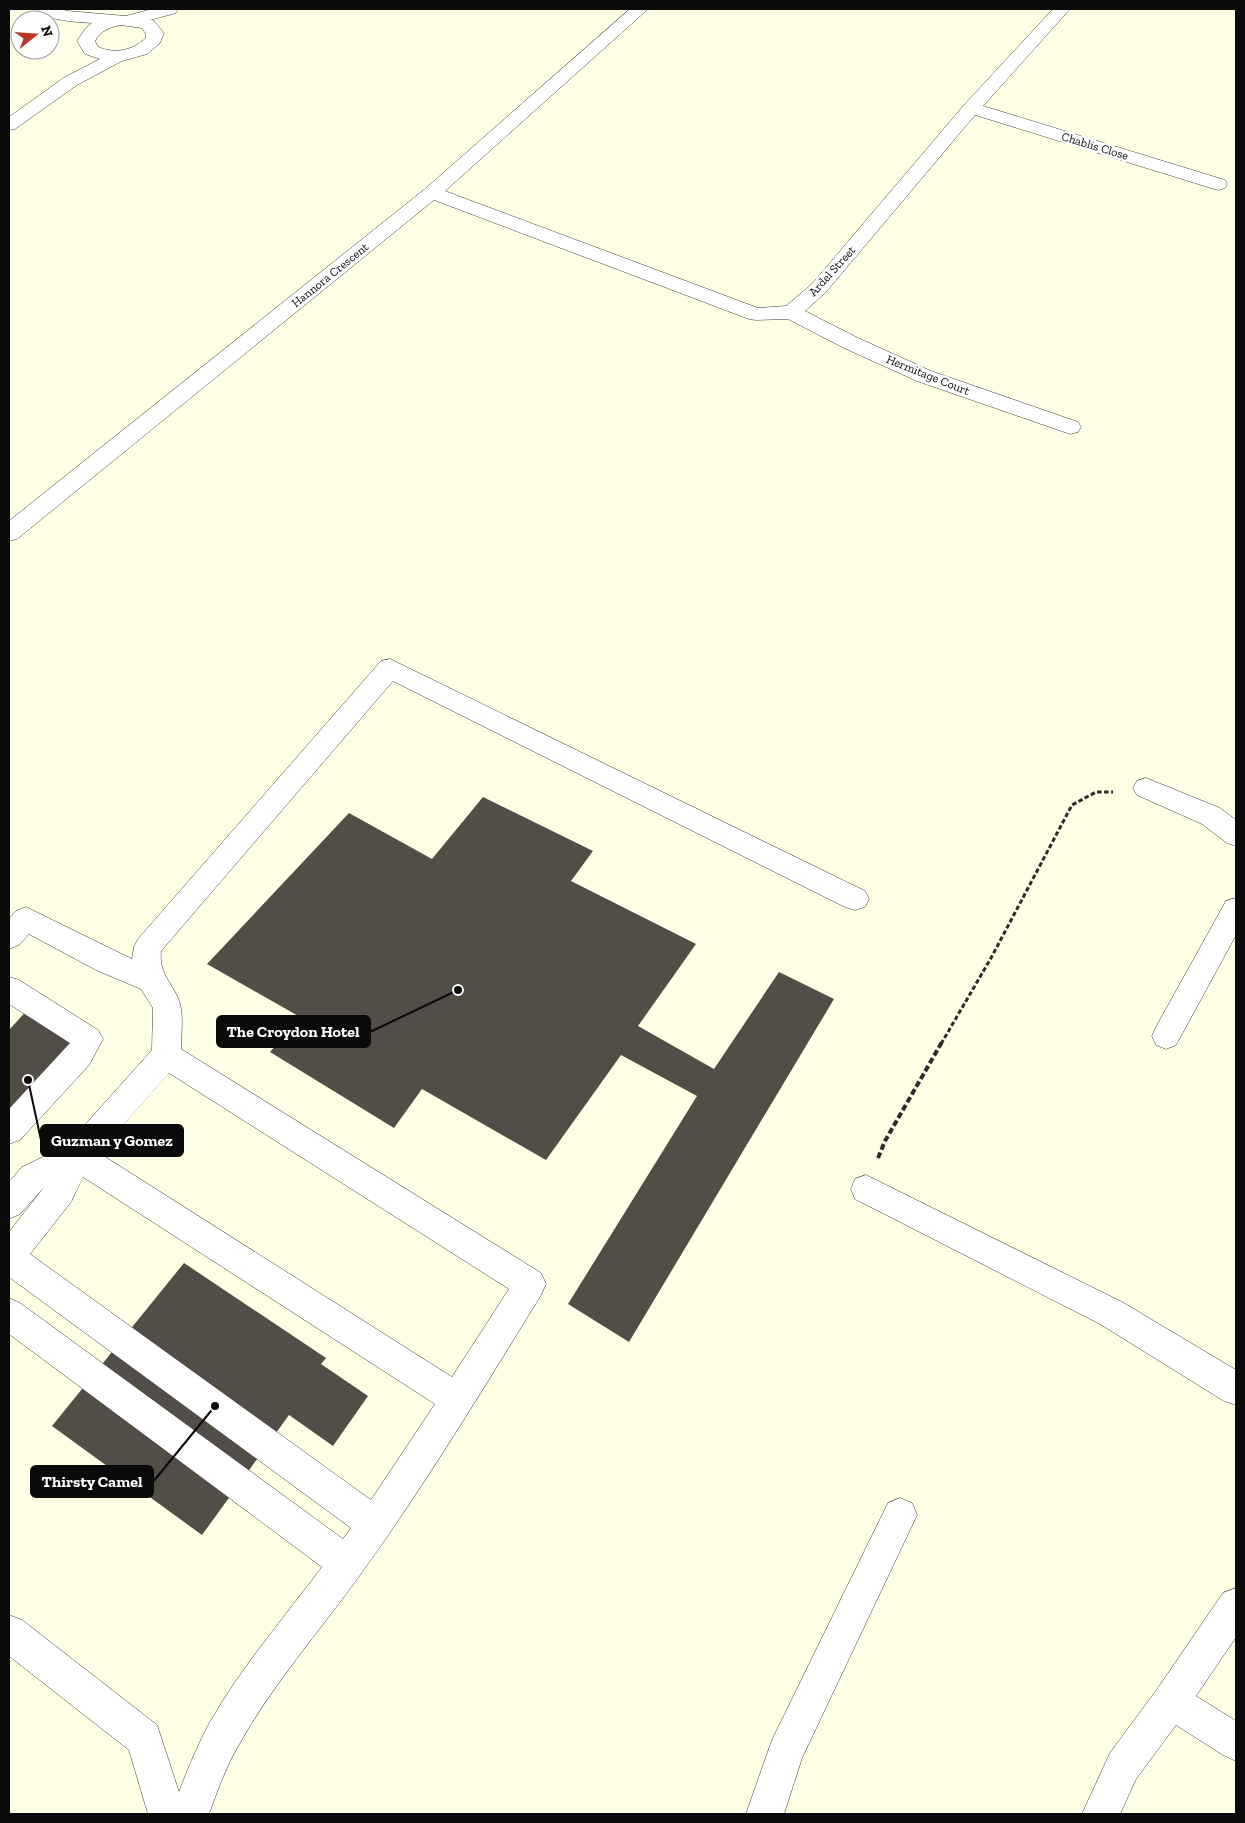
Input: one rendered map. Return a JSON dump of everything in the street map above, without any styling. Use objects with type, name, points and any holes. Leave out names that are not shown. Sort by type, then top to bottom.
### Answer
[{"type":"street","points":[[44,9],[65,16],[125,20],[147,24],[155,33]]},
{"type":"street","points":[[71,82],[85,59],[86,43],[93,30],[111,22],[170,9]]},
{"type":"street","points":[[65,16],[91,50],[118,56],[145,48],[154,39],[155,33],[176,9]]},
{"type":"street","name":"Hannora Crescent","points":[[10,532],[432,193],[640,9]]},
{"type":"street","name":"Ardel Street","points":[[792,312],[819,288],[971,108],[1062,9]]},
{"type":"street","points":[[9,125],[71,82],[118,56]]},
{"type":"street","name":"Chablis Close","points":[[971,108],[1218,184]]},
{"type":"street","points":[[432,193],[756,314],[792,312]]},
{"type":"street","name":"Hermitage Court","points":[[792,312],[851,343],[924,376],[1070,427]]},
{"type":"street","points":[[375,1524],[9,1257],[60,1192],[77,1156],[166,1056],[167,1008],[162,996],[151,980],[146,961],[148,947],[390,668],[855,899]]},
{"type":"street","points":[[1146,788],[1211,816],[1236,835]]},
{"type":"street","points":[[1166,1036],[1236,909]]},
{"type":"street","points":[[9,937],[26,919],[106,961],[151,980]]},
{"type":"street","points":[[9,989],[88,1039],[79,1056],[9,1130]]},
{"type":"street","points":[[166,1056],[530,1284],[457,1400],[375,1524],[259,1682],[224,1735],[202,1782],[190,1814]]},
{"type":"street","points":[[9,1204],[33,1178],[77,1156]]},
{"type":"street","points":[[77,1156],[457,1400]]},
{"type":"street","points":[[866,1188],[1111,1313],[1236,1390]]},
{"type":"street","points":[[9,1314],[347,1564]]},
{"type":"street","points":[[764,1814],[785,1753],[900,1516]]},
{"type":"street","points":[[1101,1814],[1123,1766],[1171,1701],[1236,1606]]},
{"type":"street","points":[[9,1634],[144,1738],[167,1814]]},
{"type":"street","points":[[1171,1701],[1236,1742]]},
{"type":"path","points":[[866,1188],[885,1141],[991,958],[1072,805],[1088,794],[1103,790],[1132,797],[1146,788]]},
{"type":"building","points":[[483,797],[593,851],[571,881],[696,944],[638,1026],[714,1069],[779,972],[834,999],[629,1342],[568,1304],[697,1096],[621,1055],[546,1160],[422,1089],[394,1128],[270,1052],[300,1017],[207,964],[349,813],[432,859]]},
{"type":"building","points":[[31,1006],[84,1038],[9,1122],[9,1030]]},
{"type":"building","points":[[184,1263],[326,1358],[321,1364],[368,1396],[333,1446],[289,1415],[202,1535],[52,1426]]},
{"type":"place","name":"The Croydon Hotel","points":[[458,990]]},
{"type":"place","name":"Guzman y Gomez","points":[[28,1080]]},
{"type":"place","name":"Thirsty Camel","points":[[215,1406]]}]
